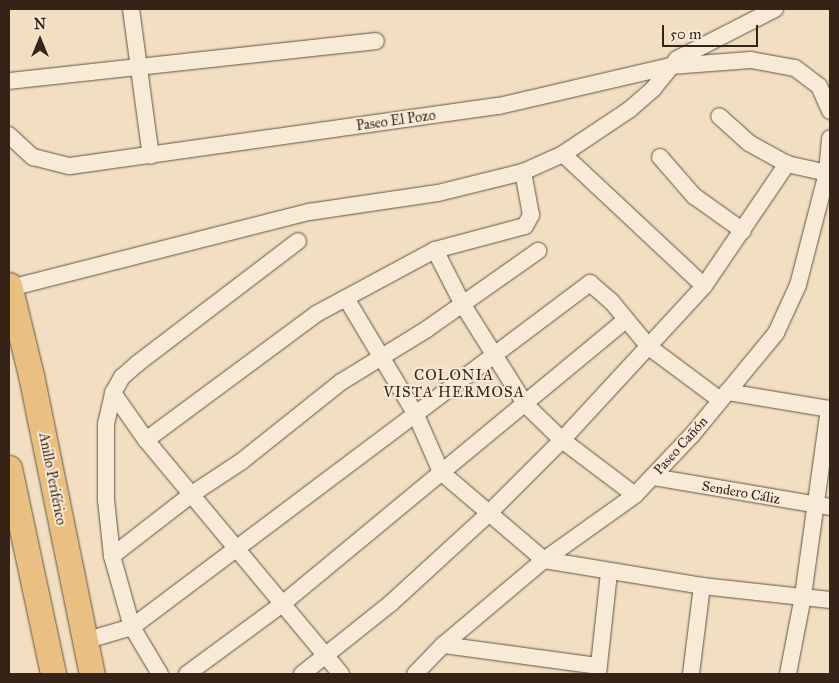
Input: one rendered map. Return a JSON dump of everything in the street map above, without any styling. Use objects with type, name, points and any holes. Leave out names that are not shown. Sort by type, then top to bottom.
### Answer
[{"type":"highway","name":"Anillo Periférico","points":[[9,286],[92,674]]},
{"type":"highway","points":[[9,468],[53,674]]},
{"type":"highway","points":[[26,550],[38,535],[49,533],[65,544]]},
{"type":"street","points":[[131,9],[151,156]]},
{"type":"street","name":"Paseo El Pozo","points":[[9,135],[33,157],[70,166],[499,106],[671,66],[677,59],[775,9]]},
{"type":"street","points":[[9,81],[376,41]]},
{"type":"street","points":[[9,286],[309,212],[438,193],[524,172],[563,154],[629,110],[653,88],[671,66],[751,60],[795,68],[819,86],[830,111]]},
{"type":"street","points":[[719,116],[749,143],[787,164],[827,173]]},
{"type":"street","name":"Paseo Cañón","points":[[415,674],[443,645],[544,560],[635,495],[724,396],[776,333],[798,285],[827,173],[830,138]]},
{"type":"street","points":[[563,154],[704,286]]},
{"type":"street","points":[[660,156],[694,196],[742,231]]},
{"type":"street","points":[[302,674],[390,604],[487,515],[562,440],[704,286],[787,164]]},
{"type":"street","points":[[146,440],[316,314],[435,250],[525,226],[531,215],[524,172]]},
{"type":"street","points":[[160,674],[132,627],[112,556],[106,500],[106,424],[113,393],[122,377],[138,363],[298,241]]},
{"type":"street","points":[[435,250],[463,305],[493,357],[524,404],[562,440],[635,495]]},
{"type":"street","points":[[112,556],[192,494],[242,461],[341,382],[463,305],[538,251]]},
{"type":"street","points":[[84,641],[132,627],[239,549],[416,416],[449,387],[493,357],[590,283],[649,347],[724,396],[830,409],[823,507],[788,674]]},
{"type":"street","points":[[346,298],[416,416],[442,472],[487,515],[544,560],[702,586],[830,600]]},
{"type":"street","points":[[187,674],[281,605],[626,320]]},
{"type":"street","points":[[113,393],[146,440],[239,549],[281,605],[341,674]]},
{"type":"street","name":"Sendero Cáliz","points":[[653,477],[823,507]]},
{"type":"street","points":[[443,645],[598,670],[610,572]]},
{"type":"street","points":[[691,674],[702,586]]},
{"type":"district","name":"COLONIA VISTA HERMOSA","points":[[454,384]]}]
